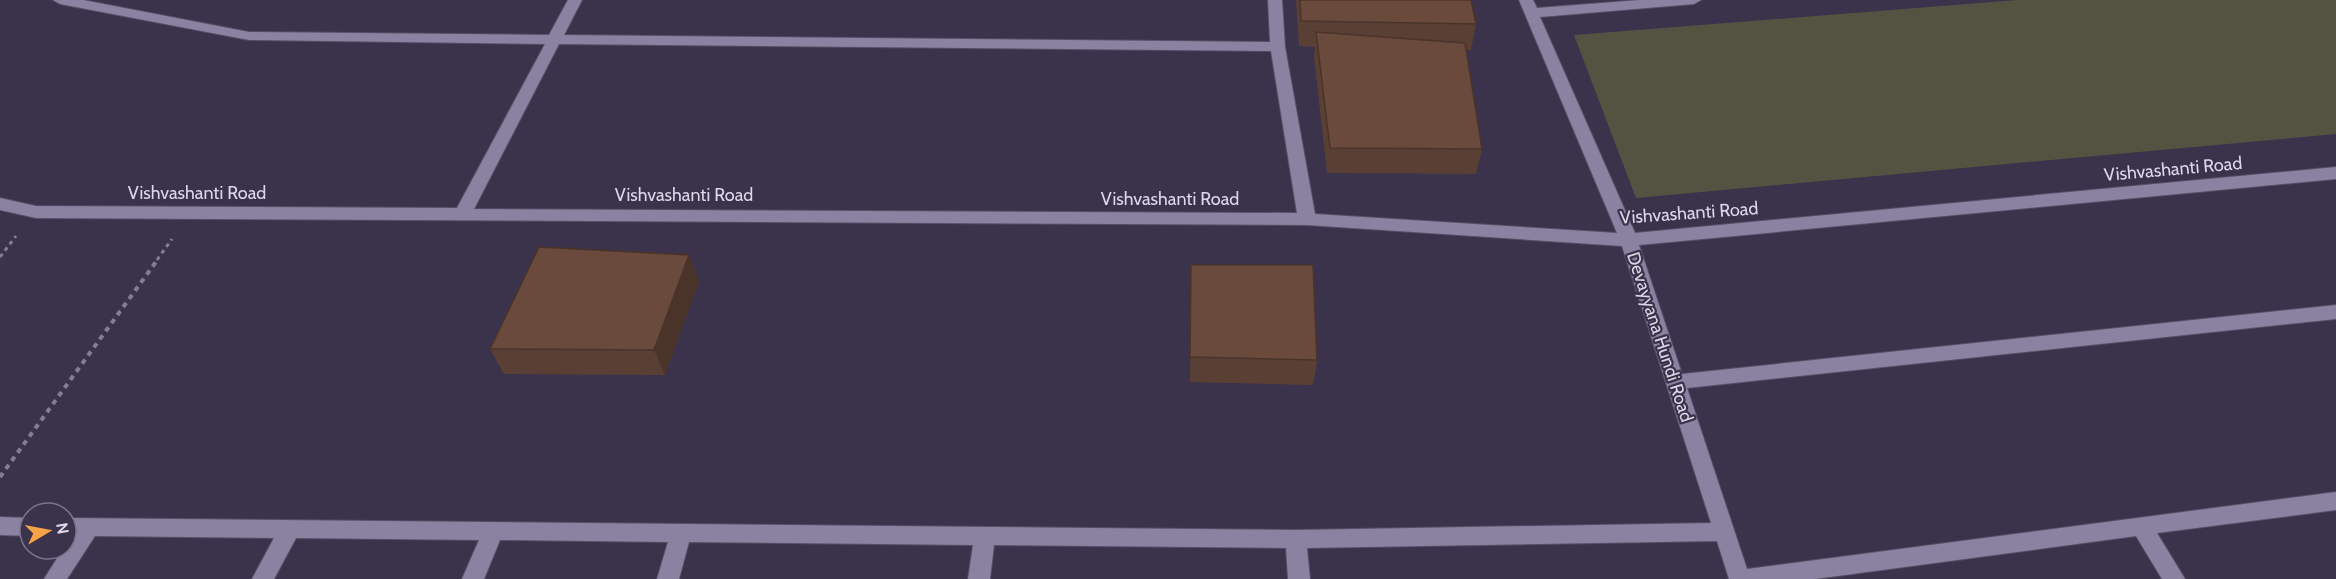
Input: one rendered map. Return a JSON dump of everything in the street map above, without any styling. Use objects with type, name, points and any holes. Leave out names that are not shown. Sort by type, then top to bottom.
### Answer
[{"type":"street","points":[[60,0],[249,36],[1278,47]]},
{"type":"street","points":[[463,213],[575,0]]},
{"type":"street","points":[[1275,0],[1278,47],[1307,219]]},
{"type":"street","points":[[1528,6],[1694,0]]},
{"type":"street","name":"Devayyana Hundi Road","points":[[1528,6],[1629,240],[1674,382],[1742,579]]},
{"type":"street","name":"Vishvashanti Road","points":[[0,204],[36,212],[1307,219],[1629,240],[2336,173]]},
{"type":"street","points":[[1674,382],[2336,312]]},
{"type":"street","points":[[1742,579],[2336,501]]},
{"type":"street","points":[[0,526],[18,527]]},
{"type":"street","points":[[2142,527],[2174,579]]},
{"type":"street","points":[[78,528],[1296,539],[1725,532]]},
{"type":"street","points":[[55,579],[89,528]]},
{"type":"street","points":[[263,579],[290,529]]},
{"type":"street","points":[[473,579],[493,532]]},
{"type":"street","points":[[668,579],[681,533]]},
{"type":"street","points":[[979,579],[985,536]]},
{"type":"street","points":[[1296,539],[1299,579]]},
{"type":"path","points":[[0,477],[191,212]]},
{"type":"green space","points":[[2017,0],[2336,0],[2336,134],[1636,198],[1574,35]]},
{"type":"building","points":[[1300,0],[1471,0],[1476,24],[1301,21]]},
{"type":"building","points":[[1316,32],[1465,43],[1482,149],[1330,148]]},
{"type":"building","points":[[539,247],[689,255],[654,350],[490,349]]},
{"type":"building","points":[[1191,265],[1313,265],[1317,360],[1190,357]]}]
